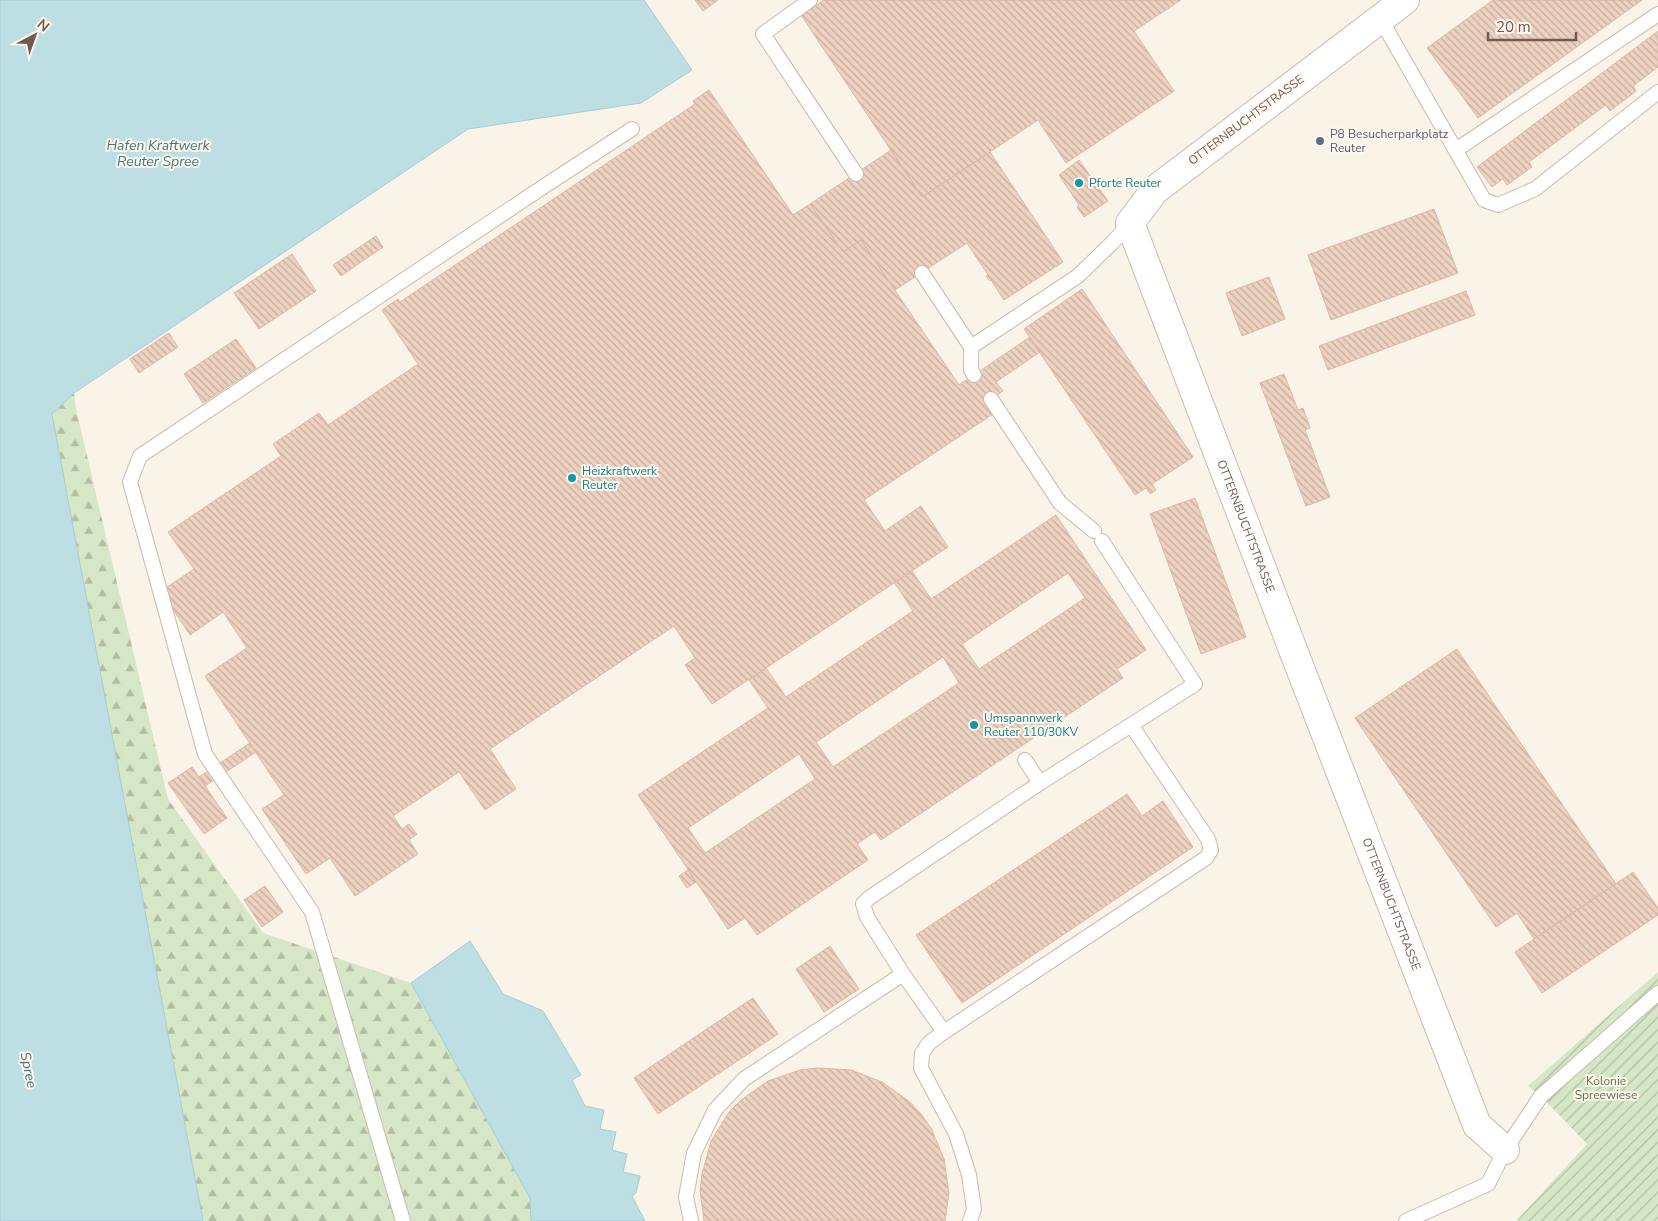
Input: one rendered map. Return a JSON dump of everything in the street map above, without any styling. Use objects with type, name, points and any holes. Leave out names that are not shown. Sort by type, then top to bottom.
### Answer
[{"type":"street","name":"OTTERNBUCHTSTRASSE","points":[[1404,0],[1155,190],[1130,223],[1477,1125],[1505,1150]]},
{"type":"lane","points":[[810,0],[763,34],[856,174]]},
{"type":"lane","points":[[1456,150],[1658,14]]},
{"type":"lane","points":[[1380,18],[1484,200],[1498,205],[1535,189],[1658,92]]},
{"type":"lane","points":[[403,1221],[312,912],[205,754],[130,482],[140,456],[632,129]]},
{"type":"lane","points":[[971,347],[1078,276],[1130,223]]},
{"type":"lane","points":[[922,272],[971,347],[971,370],[974,374]]},
{"type":"lane","points":[[944,1032],[903,974],[867,918],[863,904],[869,898],[1040,783],[1195,684],[1098,536],[1060,503],[991,399]]},
{"type":"lane","points":[[970,1221],[974,1209],[969,1175],[956,1134],[921,1068],[922,1053],[929,1043],[944,1032],[1206,858],[1211,850],[1208,839],[1131,725]]},
{"type":"lane","points":[[1025,760],[1040,783]]},
{"type":"lane","points":[[691,1221],[686,1197],[694,1153],[715,1110],[744,1079],[903,974]]},
{"type":"lane","points":[[1406,1221],[1488,1184],[1505,1150],[1541,1096],[1658,993]]},
{"type":"green space","points":[[74,393],[76,409],[168,799],[263,933],[411,983],[530,1198],[531,1221],[203,1221],[52,414]]},
{"type":"green space","name":"Kolonie Spreewiese","points":[[1658,972],[1658,1221],[1518,1221],[1587,1144],[1541,1096],[1528,1086]]},
{"type":"water","points":[[0,0],[644,0],[692,70],[641,103],[468,129],[74,393],[52,414],[203,1221],[0,1221]]},
{"type":"water","points":[[470,941],[503,994],[543,1011],[581,1075],[572,1080],[585,1106],[604,1110],[600,1129],[616,1132],[612,1150],[627,1154],[623,1172],[640,1176],[636,1193],[632,1196],[645,1221],[531,1221],[530,1198],[411,983]]},
{"type":"building","points":[[695,0],[718,0],[703,11]]},
{"type":"building","points":[[824,0],[1181,0],[1134,31],[1174,91],[1066,163],[1038,120],[922,197],[801,15]]},
{"type":"building","points":[[1493,0],[1642,0],[1478,118],[1427,48]]},
{"type":"building","points":[[1658,31],[1658,67],[1633,86],[1636,91],[1610,111],[1606,105],[1529,162],[1532,167],[1507,185],[1503,179],[1492,187],[1477,167]]},
{"type":"building","name":"Heizkraftwerk Reuter","points":[[709,90],[793,215],[810,204],[843,252],[861,240],[959,385],[1030,337],[1040,352],[996,382],[1003,391],[985,403],[993,414],[864,500],[885,531],[921,506],[948,547],[712,704],[685,665],[695,658],[674,626],[490,749],[516,789],[485,810],[459,772],[393,816],[402,829],[409,824],[417,834],[409,840],[418,854],[355,896],[330,858],[306,874],[262,809],[284,795],[205,676],[247,648],[223,612],[190,635],[161,591],[194,569],[168,532],[281,456],[273,444],[319,413],[328,425],[418,364],[382,310],[398,299],[400,302],[695,104],[693,101]]},
{"type":"building","points":[[891,150],[922,197],[990,152],[1063,262],[1004,300],[991,280],[986,276],[988,275],[967,243],[895,290],[861,240],[843,252],[810,204]]},
{"type":"building","name":"Pforte Reuter","points":[[1079,160],[1108,201],[1084,217],[1077,207],[1079,205],[1059,175]]},
{"type":"building","points":[[1434,209],[1458,273],[1331,320],[1308,255]]},
{"type":"building","points":[[376,236],[383,247],[341,276],[333,265]]},
{"type":"building","points":[[292,254],[316,291],[259,329],[234,293]]},
{"type":"building","points":[[1269,277],[1285,319],[1242,336],[1226,293]]},
{"type":"building","points":[[1082,289],[1193,457],[1152,484],[1156,490],[1150,494],[1146,488],[1135,495],[1024,329]]},
{"type":"building","points":[[1466,291],[1475,315],[1328,370],[1319,346]]},
{"type":"building","points":[[169,333],[178,347],[139,373],[130,359]]},
{"type":"building","points":[[236,339],[256,368],[203,403],[184,374]]},
{"type":"building","points":[[1284,374],[1298,410],[1303,408],[1310,428],[1305,430],[1330,497],[1306,506],[1260,383]]},
{"type":"building","points":[[1195,498],[1246,637],[1201,654],[1150,514]]},
{"type":"building","name":"Umspannwerk Reuter 110/30KV","points":[[1056,515],[1146,650],[1117,669],[1123,678],[881,840],[875,832],[857,844],[868,860],[757,935],[745,918],[728,929],[638,795],[768,708],[749,680],[766,668],[786,697],[913,611],[894,582],[912,571],[931,599]],"holes":[[[1068,573],[1085,598],[979,669],[962,644]],[[943,657],[959,683],[833,767],[816,742]],[[799,754],[815,779],[705,853],[688,828]]]},
{"type":"building","points":[[1457,649],[1616,884],[1534,939],[1517,913],[1496,927],[1355,718]]},
{"type":"building","points":[[250,743],[256,752],[205,786],[199,777]]},
{"type":"building","points":[[192,767],[227,818],[204,834],[168,783]]},
{"type":"building","points":[[1127,794],[1142,816],[1163,801],[1193,847],[962,1003],[916,935]]},
{"type":"building","points":[[688,870],[696,882],[687,888],[679,876]]},
{"type":"building","points":[[1633,872],[1658,908],[1658,915],[1542,993],[1515,952]]},
{"type":"building","points":[[265,886],[283,912],[262,927],[244,900]]},
{"type":"building","points":[[830,946],[859,989],[824,1012],[796,969]]},
{"type":"building","points":[[753,998],[778,1034],[658,1114],[634,1078]]},
{"type":"building","points":[[817,1068],[851,1070],[882,1082],[910,1102],[921,1114],[931,1128],[944,1159],[949,1193],[945,1221],[704,1221],[700,1190],[702,1174],[711,1141],[729,1112],[741,1100],[768,1081],[800,1070]]},
{"type":"place","name":"P8 Besucherparkplatz Reuter","points":[[1320,141]]},
{"type":"place","name":"Pforte Reuter","points":[[1079,183]]},
{"type":"place","name":"Heizkraftwerk Reuter","points":[[572,478]]},
{"type":"place","name":"Umspannwerk Reuter 110/30KV","points":[[974,725]]},
{"type":"water label","name":"Hafen Kraftwerk Reuter Spree","points":[[158,154]]},
{"type":"water label","name":"Spree","points":[[29,1070]]}]
